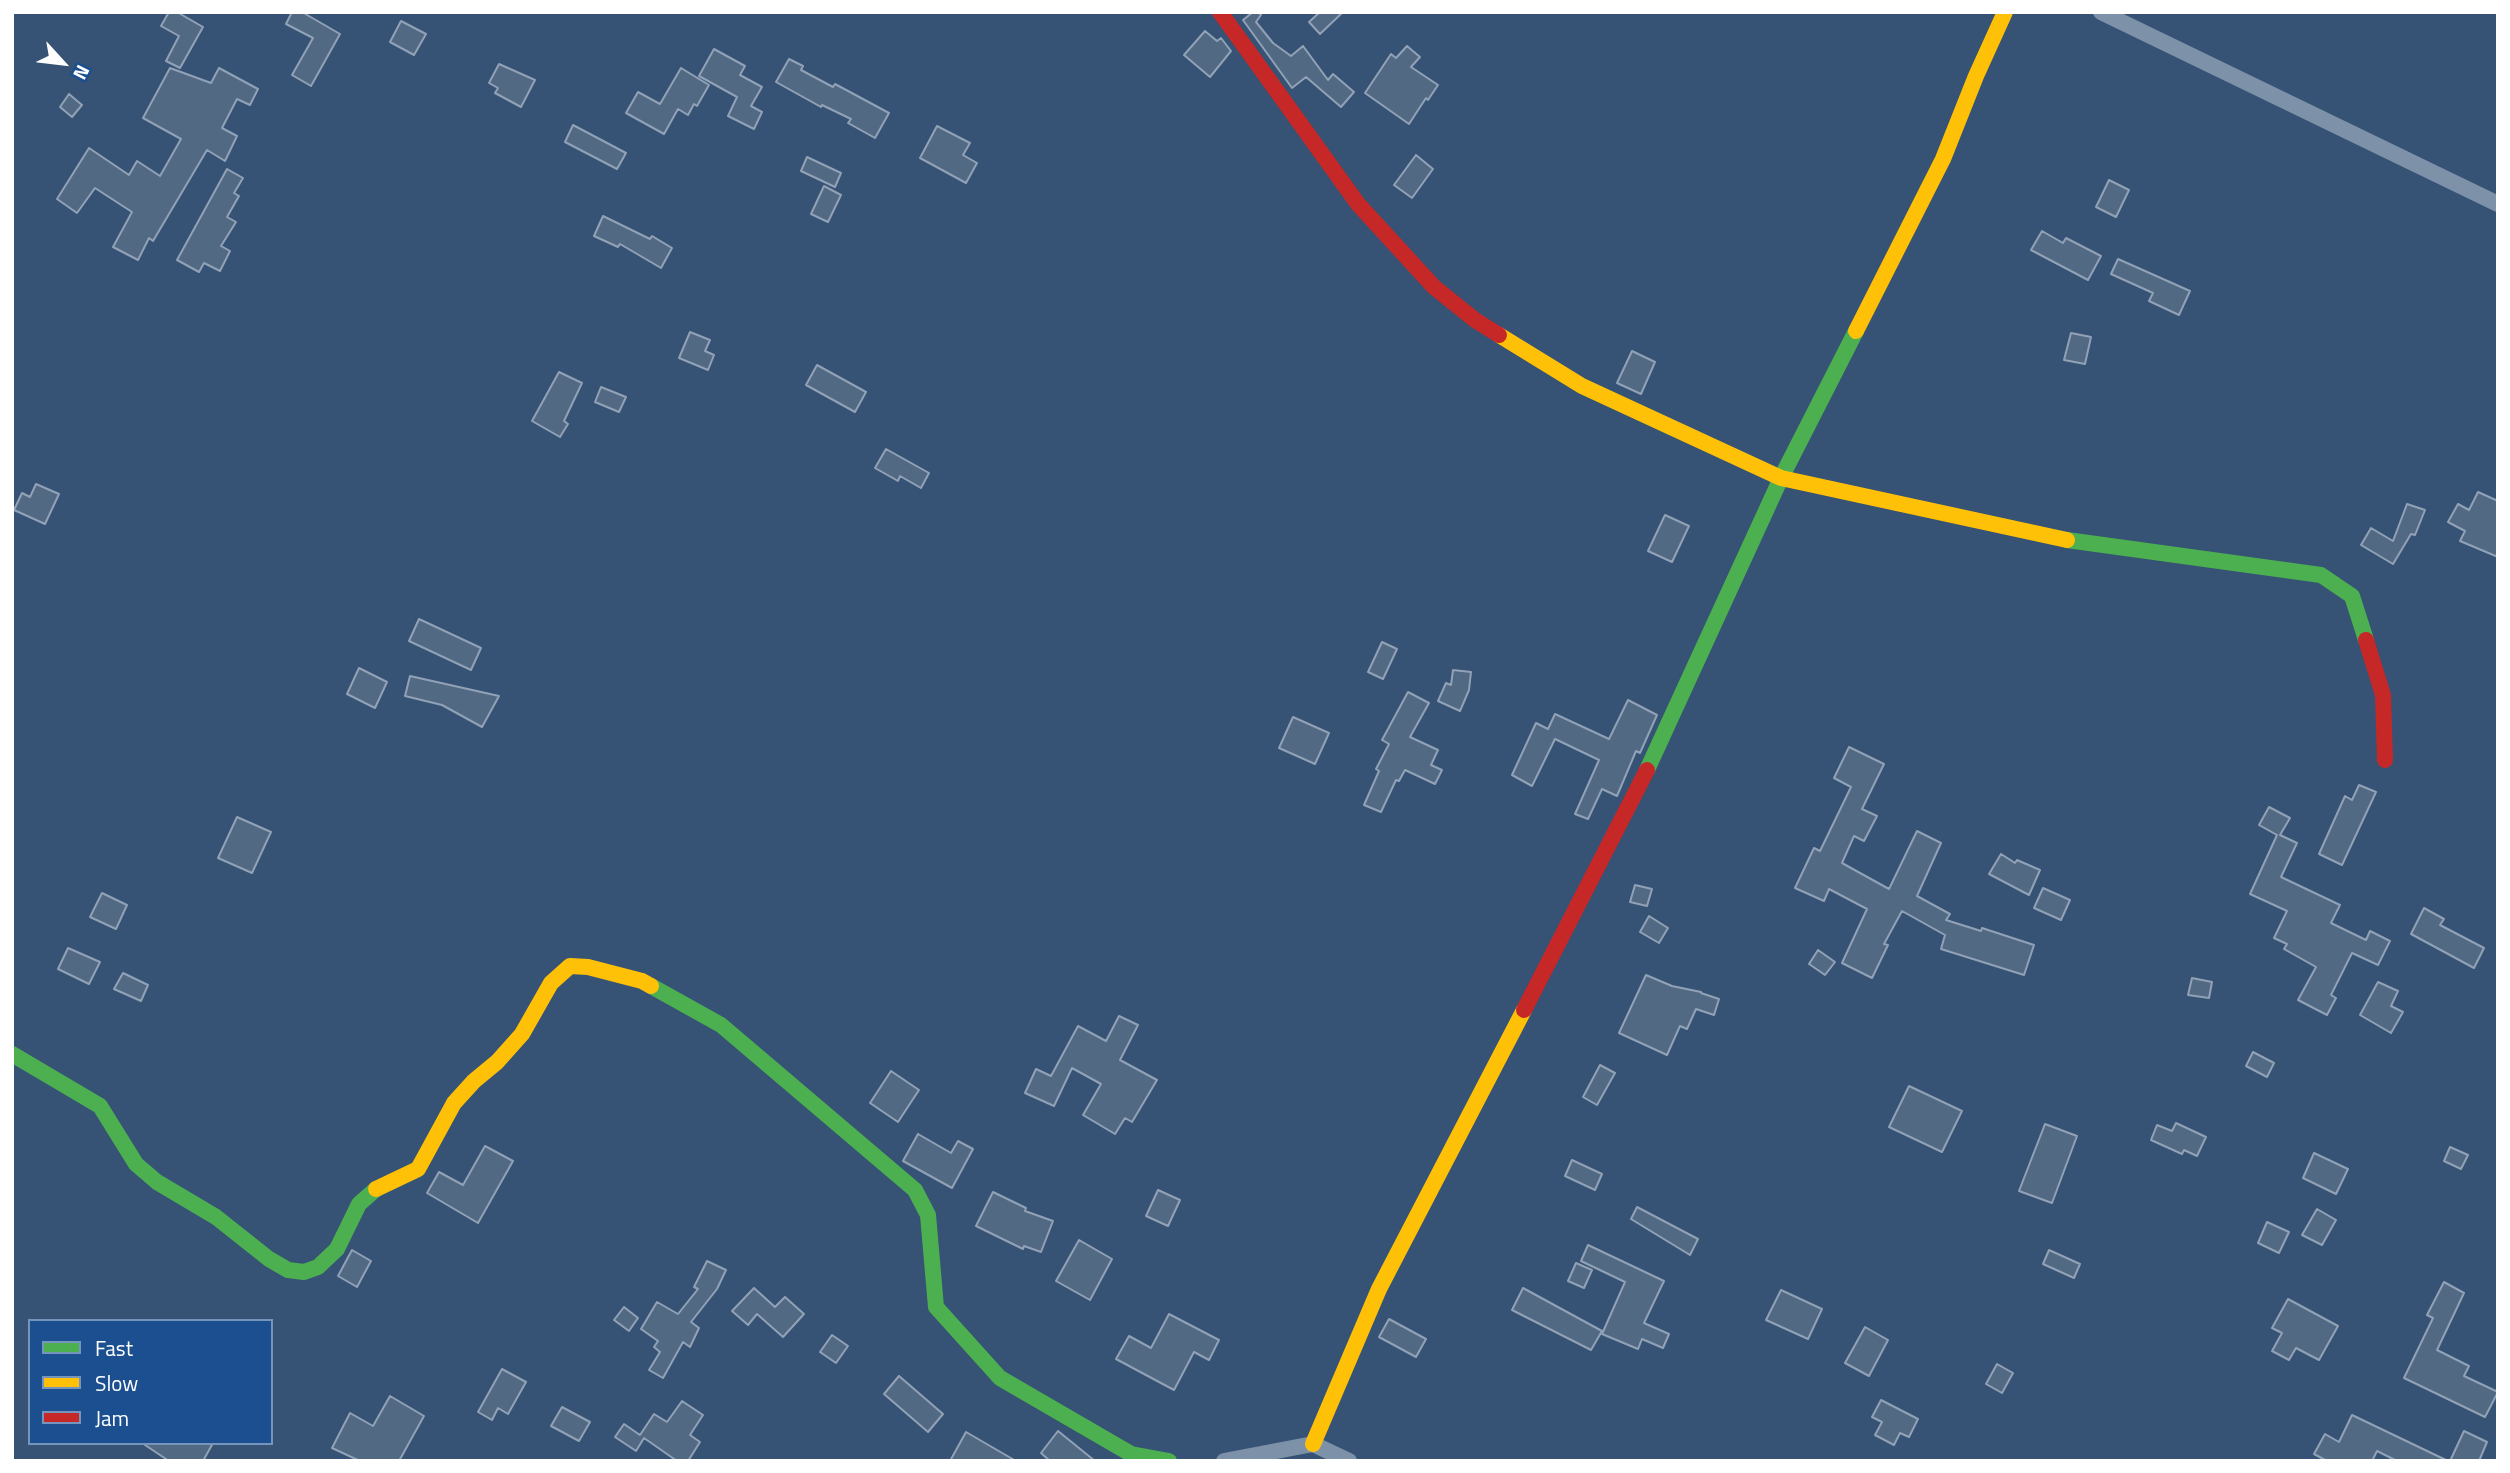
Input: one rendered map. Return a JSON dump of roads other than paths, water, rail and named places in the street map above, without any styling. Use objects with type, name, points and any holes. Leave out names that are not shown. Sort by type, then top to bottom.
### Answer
[{"type":"street","points":[[1220,12],[1358,204],[1434,287],[1475,320],[1582,386],[1781,478],[2069,540],[2321,575],[2352,596],[2384,695],[2385,760]]},
{"type":"street","points":[[1313,1444],[1378,1289],[1635,797],[1781,478],[1943,159],[2005,12]]},
{"type":"street","points":[[2101,12],[2498,204]]},
{"type":"street","points":[[12,1054],[100,1105],[124,1140],[136,1164],[157,1182],[216,1217],[269,1259],[288,1270],[304,1272],[318,1268],[337,1249],[359,1204],[377,1188],[418,1169],[454,1103],[522,1034],[551,983],[570,966],[588,967],[642,981],[722,1025],[915,1190],[928,1215],[936,1307],[1000,1378],[1131,1454],[1169,1461]]},
{"type":"street","points":[[1224,1461],[1313,1444],[1349,1461]]}]
